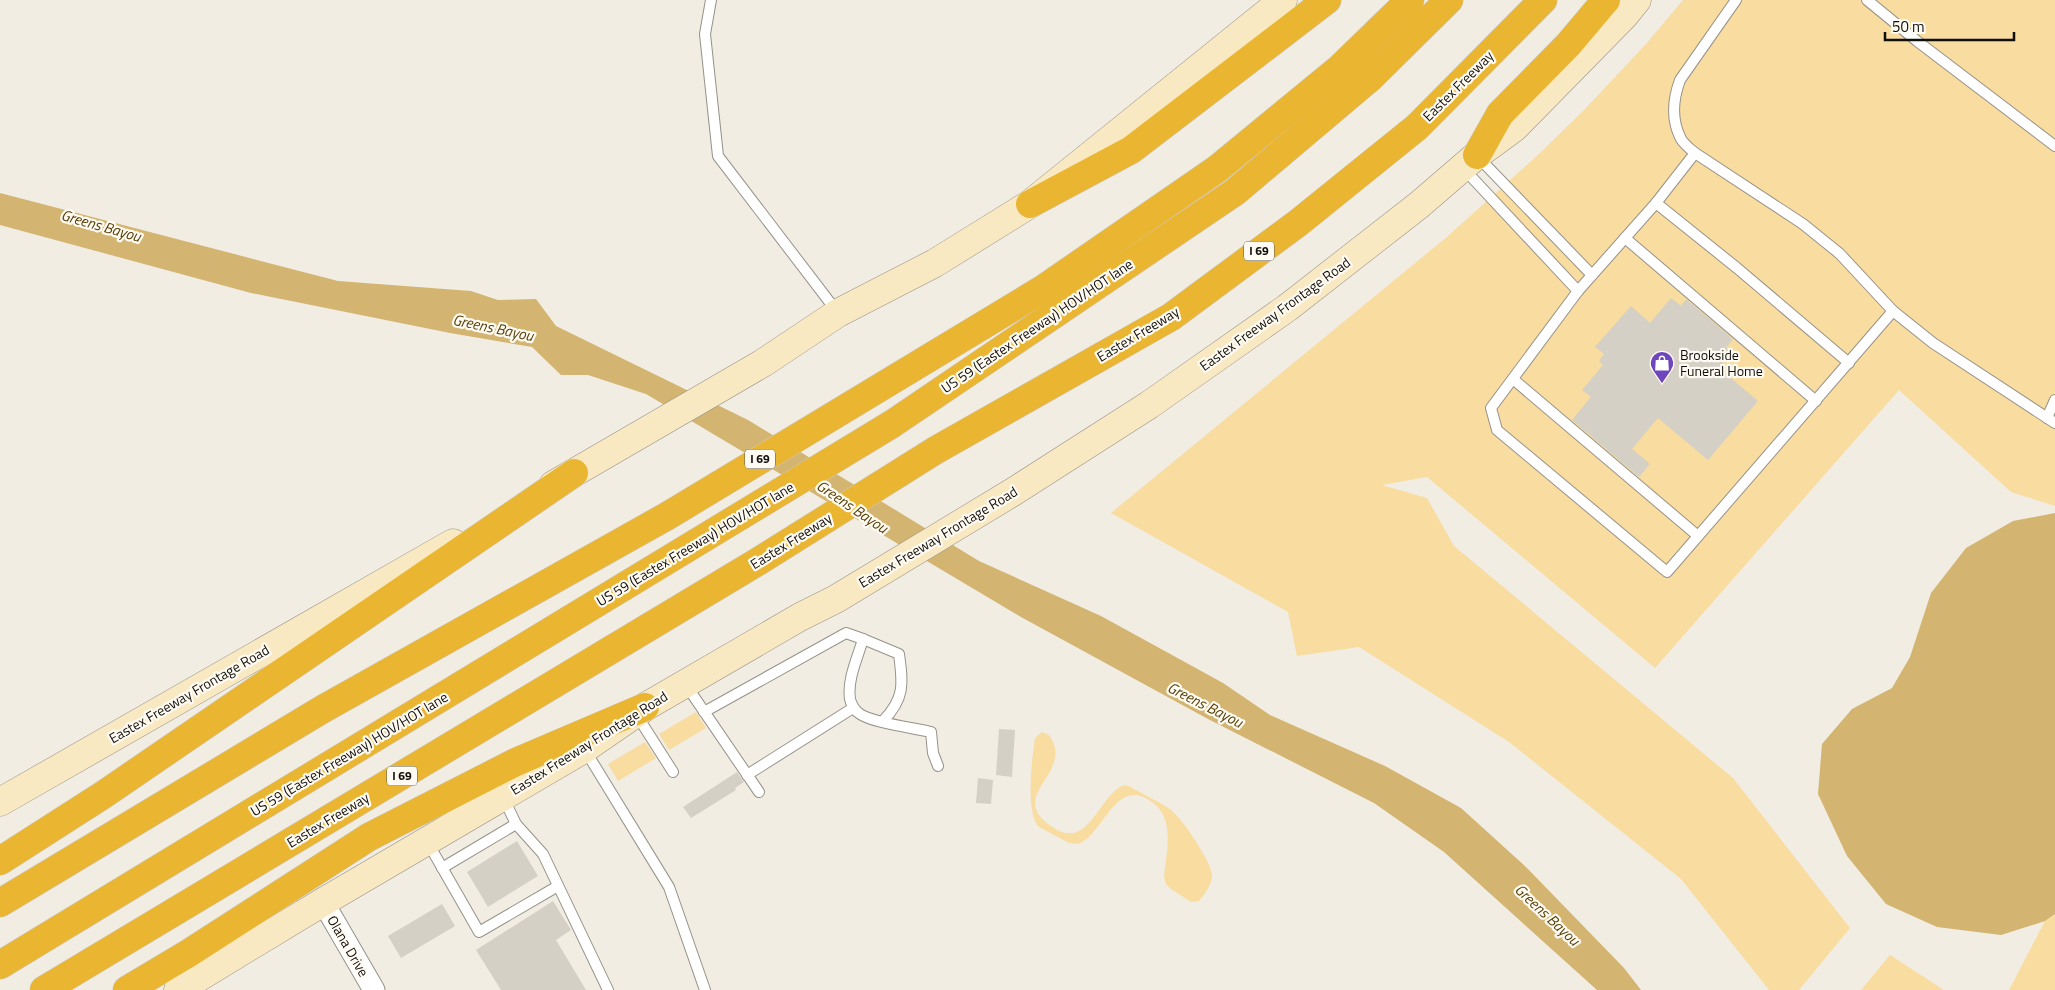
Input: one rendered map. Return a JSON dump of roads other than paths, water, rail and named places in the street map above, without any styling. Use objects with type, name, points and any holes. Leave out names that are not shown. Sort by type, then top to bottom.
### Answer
[{"type":"highway","points":[[1030,204],[1131,150],[1327,0]]},
{"type":"highway","name":"I 69","points":[[0,903],[323,709],[669,515],[1043,289],[1217,169],[1340,68],[1410,0]]},
{"type":"highway","name":"US 59 (Eastex Freeway) HOV/HOT lane","points":[[0,965],[707,538],[892,424],[1235,192],[1370,78],[1449,0]]},
{"type":"highway","name":"Eastex Freeway","points":[[44,990],[759,561],[936,450],[1171,317],[1298,223],[1417,127],[1544,0]]},
{"type":"highway","points":[[1469,161],[1500,114],[1568,45],[1606,0]]},
{"type":"highway","points":[[0,861],[103,795],[574,473]]},
{"type":"highway","points":[[127,990],[189,953],[369,837],[516,762],[640,710]]},
{"type":"main road","name":"Eastex Freeway Frontage Road","points":[[0,802],[574,473],[763,362],[838,313],[935,263],[1030,204],[1283,0]]},
{"type":"main road","name":"Eastex Freeway Frontage Road","points":[[178,990],[322,902],[584,750],[640,710],[836,599],[1013,492],[1149,405],[1287,308],[1419,205],[1469,161],[1514,128],[1624,16],[1636,0]]},
{"type":"street","name":"Olana Drive","points":[[322,902],[374,990]]},
{"type":"lane","points":[[711,0],[705,34],[718,156],[838,313]]},
{"type":"lane","points":[[1736,0],[1680,80],[1675,93],[1674,107],[1675,123],[1681,140],[1695,154],[1803,224],[1840,254],[1893,311],[1933,343],[2051,420],[2055,400]]},
{"type":"lane","points":[[1867,0],[1917,41],[2055,146]]},
{"type":"lane","points":[[1695,154],[1656,203],[1592,274],[1491,408],[1497,430],[1667,572],[1893,311]]},
{"type":"lane","points":[[1469,161],[1592,274]]},
{"type":"lane","points":[[1469,161],[1578,292]]},
{"type":"lane","points":[[1656,203],[1737,268],[1848,363]]},
{"type":"lane","points":[[1625,238],[1816,400]]},
{"type":"lane","points":[[1513,379],[1698,536]]},
{"type":"lane","points":[[704,712],[846,633],[899,654],[902,682],[901,696],[894,710],[883,722]]},
{"type":"lane","points":[[863,639],[850,684],[850,700],[853,708],[861,715],[883,722],[931,732],[938,766]]},
{"type":"lane","points":[[685,684],[759,792]]},
{"type":"lane","points":[[747,775],[853,708]]},
{"type":"lane","points":[[640,710],[673,772]]},
{"type":"lane","points":[[584,750],[669,887],[705,990]]},
{"type":"lane","points":[[503,797],[516,824],[543,854],[608,990]]},
{"type":"lane","points":[[442,868],[516,824]]},
{"type":"lane","points":[[426,842],[480,932],[558,886]]},
{"type":"water","name":"Greens Bayou","points":[[0,193],[338,281],[471,291],[498,300],[536,299],[556,326],[748,420],[979,561],[1101,616],[1223,683],[1270,715],[1385,766],[1461,808],[1527,868],[1624,968],[1641,990],[1597,990],[1444,852],[1374,803],[1208,719],[1021,617],[646,394],[588,375],[561,375],[532,347],[450,333],[251,293],[0,225]]},
{"type":"water","points":[[2055,513],[2055,914],[2045,921],[2001,935],[1937,927],[1886,904],[1847,856],[1818,794],[1822,744],[1852,709],[1892,688],[1910,657],[1931,593],[1966,548],[2013,521]]},
{"type":"place","name":"Brookside Funeral Home","points":[[1662,384]]}]
